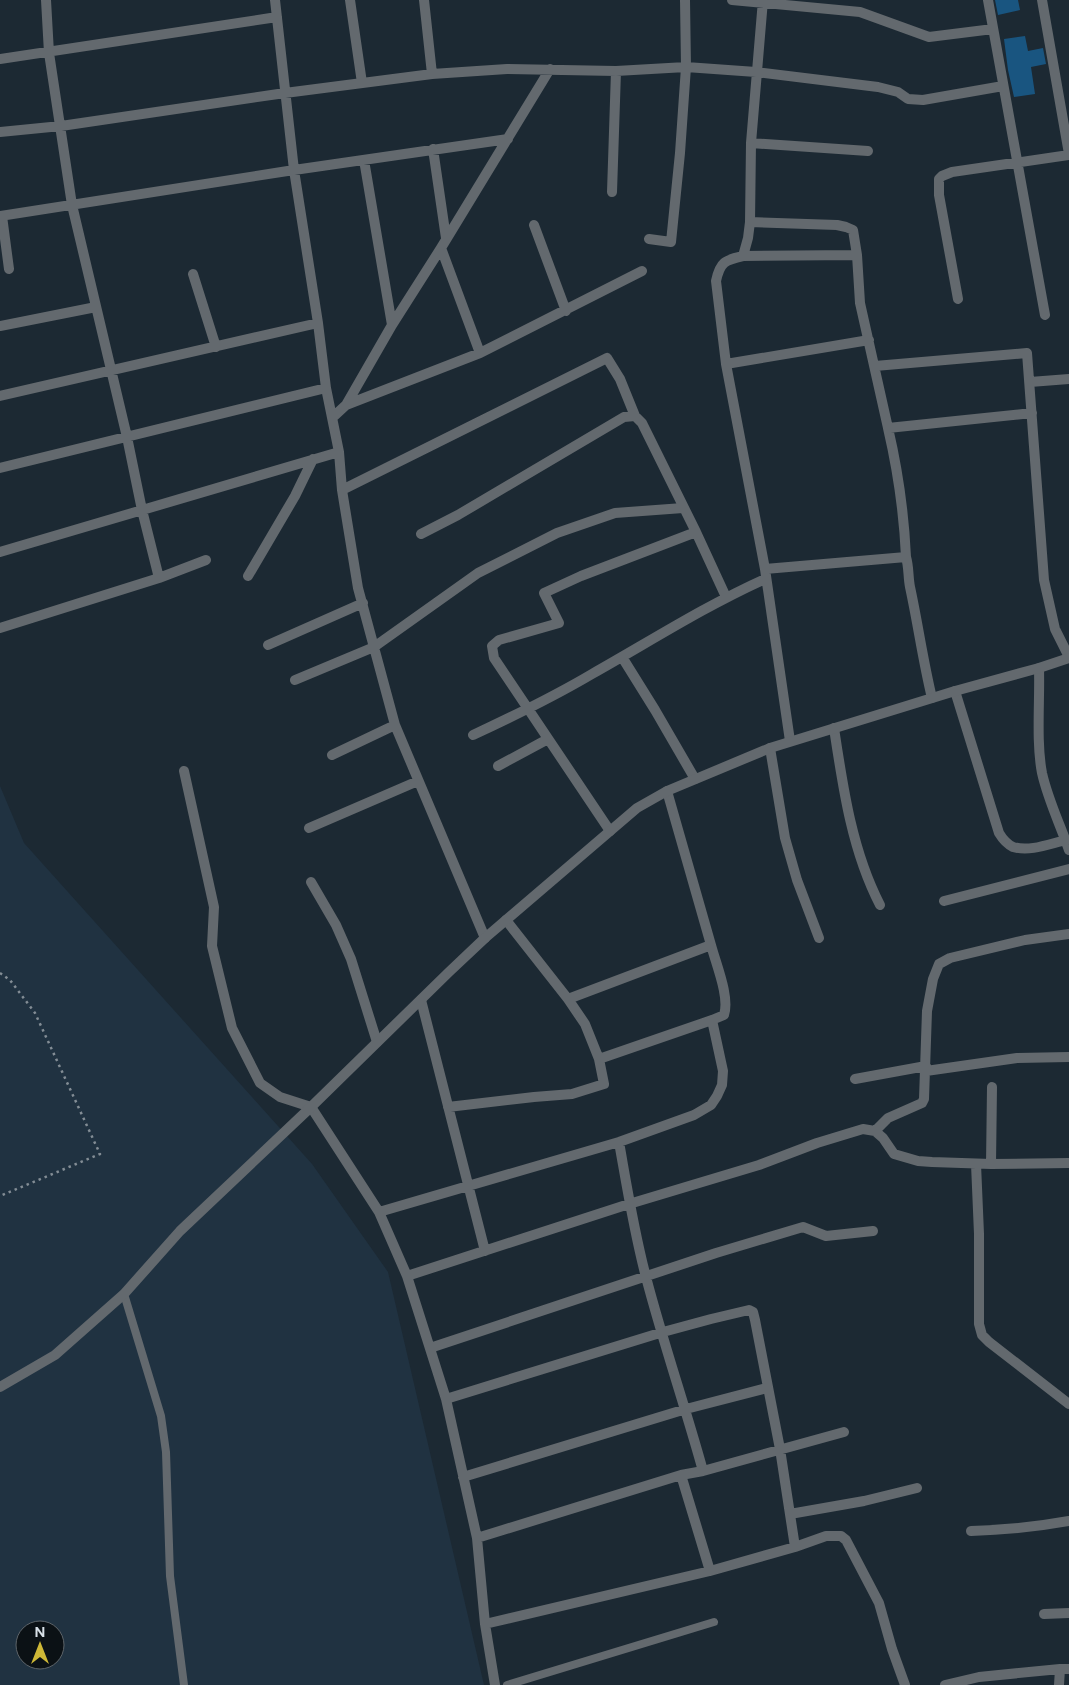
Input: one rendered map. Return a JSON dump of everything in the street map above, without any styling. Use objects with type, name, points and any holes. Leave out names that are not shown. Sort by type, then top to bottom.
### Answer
[{"type":"street","points":[[46,0],[49,53],[72,205],[159,578]]},
{"type":"street","points":[[275,0],[294,170],[318,323],[326,388],[339,452],[342,490],[358,588],[395,725],[484,938]]},
{"type":"street","points":[[350,0],[362,83]]},
{"type":"street","points":[[424,0],[432,74]]},
{"type":"street","points":[[649,239],[671,242],[686,67],[685,0]]},
{"type":"street","points":[[732,0],[860,12],[929,37],[993,29]]},
{"type":"street","points":[[988,0],[1045,315]]},
{"type":"street","points":[[958,299],[939,195],[939,179],[952,172],[1018,164],[1069,155],[1042,0]]},
{"type":"street","points":[[743,256],[750,222],[751,142],[763,2]]},
{"type":"street","points":[[0,59],[277,17]]},
{"type":"street","points":[[0,132],[61,126],[285,93],[432,74],[507,69],[616,71],[686,67],[756,72],[878,87],[898,92],[908,99],[914,100],[1003,86]]},
{"type":"street","points":[[332,418],[346,405],[392,325],[550,69]]},
{"type":"street","points":[[612,192],[616,71]]},
{"type":"street","points":[[9,270],[1,216],[508,139]]},
{"type":"street","points":[[751,142],[868,152]]},
{"type":"street","points":[[433,149],[446,238]]},
{"type":"street","points":[[364,160],[392,325]]},
{"type":"street","points":[[750,222],[846,227],[853,230],[857,255],[860,303],[896,463],[904,516],[909,582],[923,662],[932,698]]},
{"type":"street","points":[[534,225],[566,311]]},
{"type":"street","points":[[441,248],[480,353]]},
{"type":"street","points":[[790,741],[765,574],[726,364],[716,281],[718,268],[727,260],[743,256],[857,255]]},
{"type":"street","points":[[346,405],[480,353],[642,272]]},
{"type":"street","points":[[193,274],[216,347]]},
{"type":"street","points":[[0,326],[96,307]]},
{"type":"street","points":[[0,396],[318,323]]},
{"type":"street","points":[[726,364],[869,340]]},
{"type":"street","points":[[0,1386],[54,1355],[124,1294],[180,1231],[311,1107],[484,938],[637,808],[666,791],[790,741],[955,690],[1039,668],[1069,658],[1055,628],[1044,580],[1027,353],[875,366]]},
{"type":"street","points":[[342,490],[607,358],[620,379],[635,416],[642,423],[726,597]]},
{"type":"street","points":[[1030,382],[1069,379]]},
{"type":"street","points":[[0,468],[326,388]]},
{"type":"street","points":[[888,428],[1032,413]]},
{"type":"street","points":[[421,534],[458,515],[624,417],[635,416]]},
{"type":"street","points":[[0,551],[339,452]]},
{"type":"street","points":[[248,576],[295,496],[313,459]]},
{"type":"street","points":[[295,680],[374,647],[478,574],[557,533],[615,513],[683,508]]},
{"type":"street","points":[[610,831],[494,658],[492,646],[499,640],[559,623],[544,593],[581,576],[696,532]]},
{"type":"street","points":[[473,735],[528,709],[765,574],[906,557]]},
{"type":"street","points":[[0,628],[159,578],[206,560]]},
{"type":"street","points":[[268,645],[363,603]]},
{"type":"street","points":[[622,657],[695,779]]},
{"type":"street","points":[[955,690],[999,833],[1004,840],[1013,846],[1034,848],[1067,845],[1042,772],[1039,668]]},
{"type":"street","points":[[332,756],[395,725]]},
{"type":"street","points":[[834,728],[845,795],[861,862],[880,905]]},
{"type":"street","points":[[498,766],[548,739]]},
{"type":"street","points":[[770,748],[785,838],[797,880],[820,938]]},
{"type":"street","points":[[184,771],[214,907],[212,946],[232,1028],[260,1083],[280,1097],[311,1107],[379,1212],[407,1276],[446,1399],[477,1538],[486,1624],[495,1685]]},
{"type":"street","points":[[309,828],[418,781]]},
{"type":"street","points":[[599,1059],[712,1020],[724,1015],[726,1008],[711,945],[666,791]]},
{"type":"street","points":[[944,901],[1069,869]]},
{"type":"street","points":[[311,882],[336,925],[351,959],[377,1042]]},
{"type":"street","points":[[448,1107],[572,1094],[604,1084],[599,1059],[585,1024],[568,999],[506,920]]},
{"type":"street","points":[[874,1131],[888,1118],[922,1103],[926,1094],[927,1011],[933,979],[939,964],[950,958],[1025,940],[1069,934]]},
{"type":"street","points":[[568,999],[711,945]]},
{"type":"street","points":[[421,1000],[484,1251]]},
{"type":"street","points":[[379,1212],[619,1142],[694,1115],[711,1105],[722,1085],[723,1071],[712,1020]]},
{"type":"street","points":[[855,1079],[1017,1058],[1069,1057]]},
{"type":"street","points":[[991,1164],[992,1088]]},
{"type":"street","points":[[407,1276],[629,1204],[759,1165],[863,1129],[874,1131],[883,1138],[894,1154],[918,1161],[976,1164],[1069,1163]]},
{"type":"street","points":[[619,1142],[629,1204],[646,1276],[686,1409],[702,1471]]},
{"type":"street","points":[[976,1164],[979,1234],[979,1324],[982,1335],[1069,1404]]},
{"type":"street","points":[[430,1348],[646,1276],[803,1227],[826,1236],[873,1231]]},
{"type":"street","points":[[446,1399],[662,1332],[741,1311],[748,1310],[753,1312],[780,1449],[795,1547]]},
{"type":"street","points":[[463,1477],[686,1409],[767,1388]]},
{"type":"street","points":[[477,1538],[681,1475],[844,1432]]},
{"type":"street","points":[[681,1475],[710,1570]]},
{"type":"street","points":[[790,1514],[864,1501],[917,1488]]},
{"type":"street","points":[[971,1531],[1007,1530],[1069,1521]]},
{"type":"street","points":[[486,1624],[710,1570],[795,1547],[826,1536],[841,1536],[846,1540],[879,1603],[892,1649],[905,1685]]},
{"type":"street","points":[[1044,1614],[1069,1613]]},
{"type":"street","points":[[945,1685],[979,1677],[1064,1669],[1058,1685]]},
{"type":"lane","points":[[124,1294],[161,1416],[166,1452],[170,1576],[184,1685]]},
{"type":"lane","points":[[507,1685],[714,1622]]},
{"type":"path","points":[[0,973],[10,980],[36,1013],[100,1154],[0,1196]]},
{"type":"shaded area","points":[[0,786],[24,843],[312,1164],[388,1272],[484,1685],[0,1685]]},
{"type":"building","points":[[995,0],[1018,0],[1020,10],[998,15]]},
{"type":"building","points":[[1025,36],[1028,51],[1043,48],[1046,64],[1031,67],[1035,94],[1014,97],[1004,39]]}]
